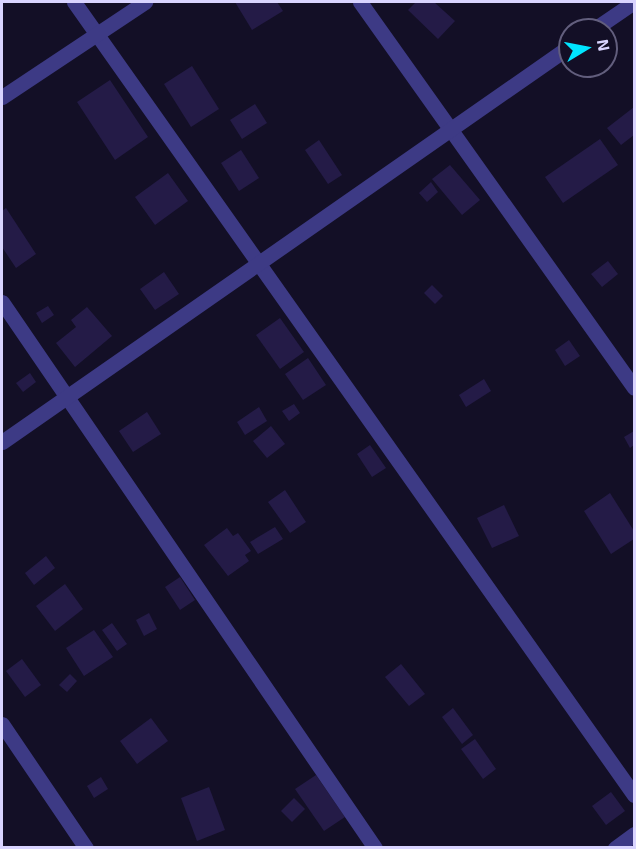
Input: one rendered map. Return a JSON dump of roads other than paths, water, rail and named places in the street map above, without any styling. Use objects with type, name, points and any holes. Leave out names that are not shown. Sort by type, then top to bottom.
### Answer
[{"type":"street","points":[[75,2],[634,795]]},
{"type":"street","points":[[2,97],[145,2]]},
{"type":"street","points":[[360,2],[634,388]]},
{"type":"street","points":[[611,18],[634,2]]},
{"type":"street","points":[[2,442],[558,54]]},
{"type":"street","points":[[2,302],[375,848]]},
{"type":"street","points":[[2,724],[86,848]]},
{"type":"street","points":[[615,848],[634,834]]}]
